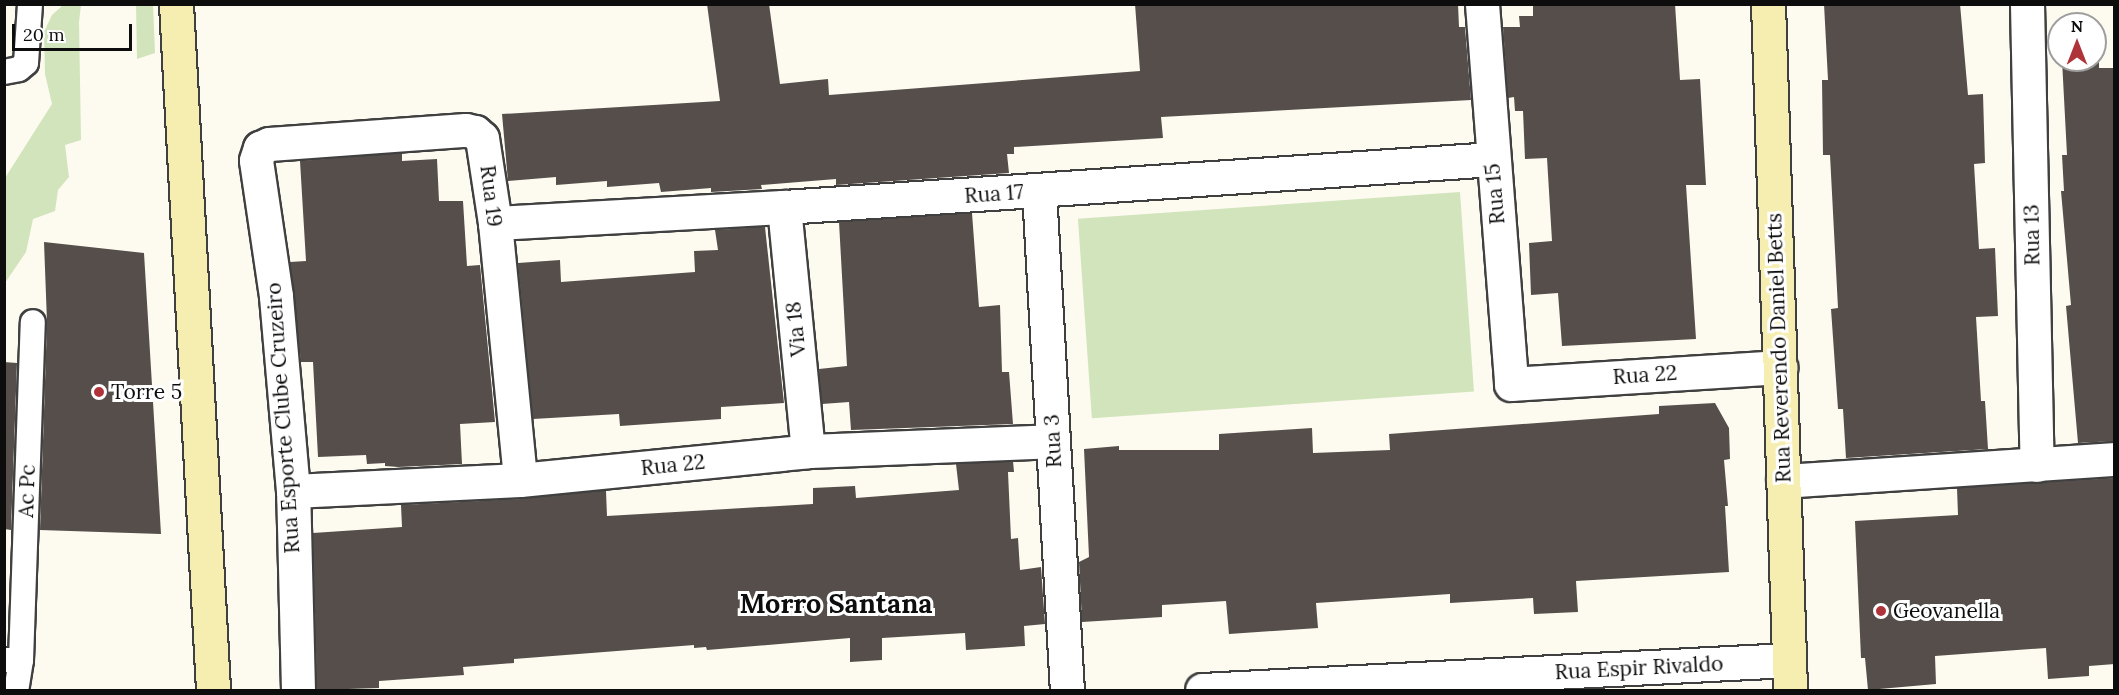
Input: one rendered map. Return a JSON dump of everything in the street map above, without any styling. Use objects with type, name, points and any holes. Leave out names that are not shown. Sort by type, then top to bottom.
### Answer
[{"type":"street","points":[[176,4],[213,690]]},
{"type":"street","name":"Rua 15","points":[[1482,4],[1511,384]]},
{"type":"street","name":"Rua Reverendo Daniel Betts","points":[[1768,4],[1789,675]]},
{"type":"street","name":"Rua 13","points":[[2027,4],[2037,465]]},
{"type":"street","name":"Rua 19","points":[[260,148],[280,143],[475,132],[482,138],[495,223],[520,480]]},
{"type":"street","name":"Rua Esporte Clube Cruzeiro","points":[[260,148],[255,160],[276,296],[292,491],[298,690]]},
{"type":"street","name":"Rua 17","points":[[495,223],[1039,191],[1493,159]]},
{"type":"street","name":"Rua 3","points":[[1039,191],[1067,690]]},
{"type":"street","name":"Via 18","points":[[784,207],[808,451]]},
{"type":"street","name":"Rua 22","points":[[1511,384],[1780,367]]},
{"type":"street","name":"Rua 22","points":[[292,491],[520,480],[808,451],[1053,441]]},
{"type":"street","points":[[1783,482],[2115,459]]},
{"type":"street","name":"Rua Espir Rivaldo","points":[[1202,690],[1789,675]]},
{"type":"lane","points":[[4,72],[20,69],[26,63],[30,4]]},
{"type":"lane","name":"Ac Pc","points":[[16,690],[13,660],[33,322]]},
{"type":"green space","points":[[63,5],[81,5],[79,22],[81,140],[65,145],[69,177],[58,190],[55,211],[33,219],[26,252],[5,283],[5,178],[52,104],[45,74],[44,32],[52,15]]},
{"type":"green space","points":[[136,5],[153,5],[155,53],[137,59]]},
{"type":"green space","points":[[1460,192],[1474,392],[1092,418],[1078,219]]},
{"type":"building","points":[[707,4],[769,4],[780,84],[828,79],[829,95],[1140,71],[1135,4],[1458,4],[1459,27],[1465,27],[1471,100],[1161,117],[1163,138],[1014,147],[1014,154],[1007,154],[1009,173],[836,185],[836,179],[761,185],[762,189],[711,192],[711,188],[661,192],[659,183],[607,187],[607,181],[556,185],[556,177],[508,181],[502,114],[720,101]]},
{"type":"building","points":[[1533,4],[1675,4],[1680,80],[1700,79],[1706,185],[1686,185],[1696,339],[1562,346],[1558,293],[1531,295],[1529,243],[1552,241],[1547,158],[1525,159],[1523,111],[1515,111],[1514,97],[1508,98],[1503,27],[1520,27],[1519,16],[1533,16]]},
{"type":"building","points":[[1824,4],[1960,4],[1968,95],[1983,94],[1985,163],[1974,164],[1979,249],[1995,248],[1998,316],[1976,317],[1981,401],[1985,401],[1988,449],[1846,458],[1843,409],[1838,409],[1831,309],[1838,308],[1830,155],[1823,155],[1822,80],[1828,80]]},
{"type":"building","points":[[2107,68],[2115,68],[2115,441],[2078,443],[2066,306],[2071,305],[2061,191],[2064,191],[2062,155],[2067,155],[2063,72],[2107,72]]},
{"type":"building","points":[[402,153],[402,161],[437,159],[439,201],[463,201],[467,266],[480,265],[495,422],[460,424],[462,464],[398,467],[385,466],[385,463],[367,464],[366,455],[318,457],[313,362],[301,362],[290,262],[306,261],[300,161]]},
{"type":"building","points":[[972,213],[979,307],[1000,305],[1002,372],[1009,372],[1013,424],[851,430],[849,402],[822,404],[819,369],[847,366],[839,222]]},
{"type":"building","points":[[765,227],[784,403],[721,407],[721,419],[620,426],[619,414],[533,419],[518,263],[560,260],[561,282],[695,272],[694,251],[718,250],[715,230]]},
{"type":"building","name":"Torre 5","points":[[44,242],[144,253],[161,534],[40,530],[47,322]]},
{"type":"building","points":[[4,362],[17,363],[11,530],[4,529]]},
{"type":"building","points":[[1715,403],[1729,428],[1730,459],[1724,460],[1728,506],[1725,506],[1729,572],[1576,581],[1578,612],[1534,614],[1533,598],[1450,603],[1450,594],[1316,603],[1318,628],[1229,634],[1226,601],[1162,605],[1162,617],[1082,622],[1079,562],[1089,557],[1084,449],[1119,446],[1119,450],[1219,450],[1219,434],[1312,428],[1313,453],[1390,450],[1389,434],[1659,414],[1659,406]]},
{"type":"building","points":[[1013,461],[1014,472],[1008,472],[1011,539],[1018,538],[1020,570],[1041,567],[1045,624],[1024,626],[1025,646],[966,650],[965,633],[882,638],[882,660],[850,662],[850,638],[707,650],[706,647],[694,648],[694,645],[514,659],[514,663],[463,667],[464,675],[379,681],[379,688],[317,690],[313,533],[402,527],[401,505],[521,499],[597,491],[606,491],[607,516],[813,504],[813,488],[855,486],[856,498],[959,490],[956,464]]},
{"type":"building","points":[[2115,478],[2115,664],[2089,666],[2089,676],[2048,679],[2046,648],[1935,656],[1936,684],[1868,690],[1865,658],[1861,658],[1855,521],[1958,515],[1957,488]]},
{"type":"place","name":"Torre 5","points":[[99,392]]},
{"type":"place","name":"Geovanella","points":[[1881,611]]},
{"type":"district","name":"Morro Santana","points":[[836,604]]}]
